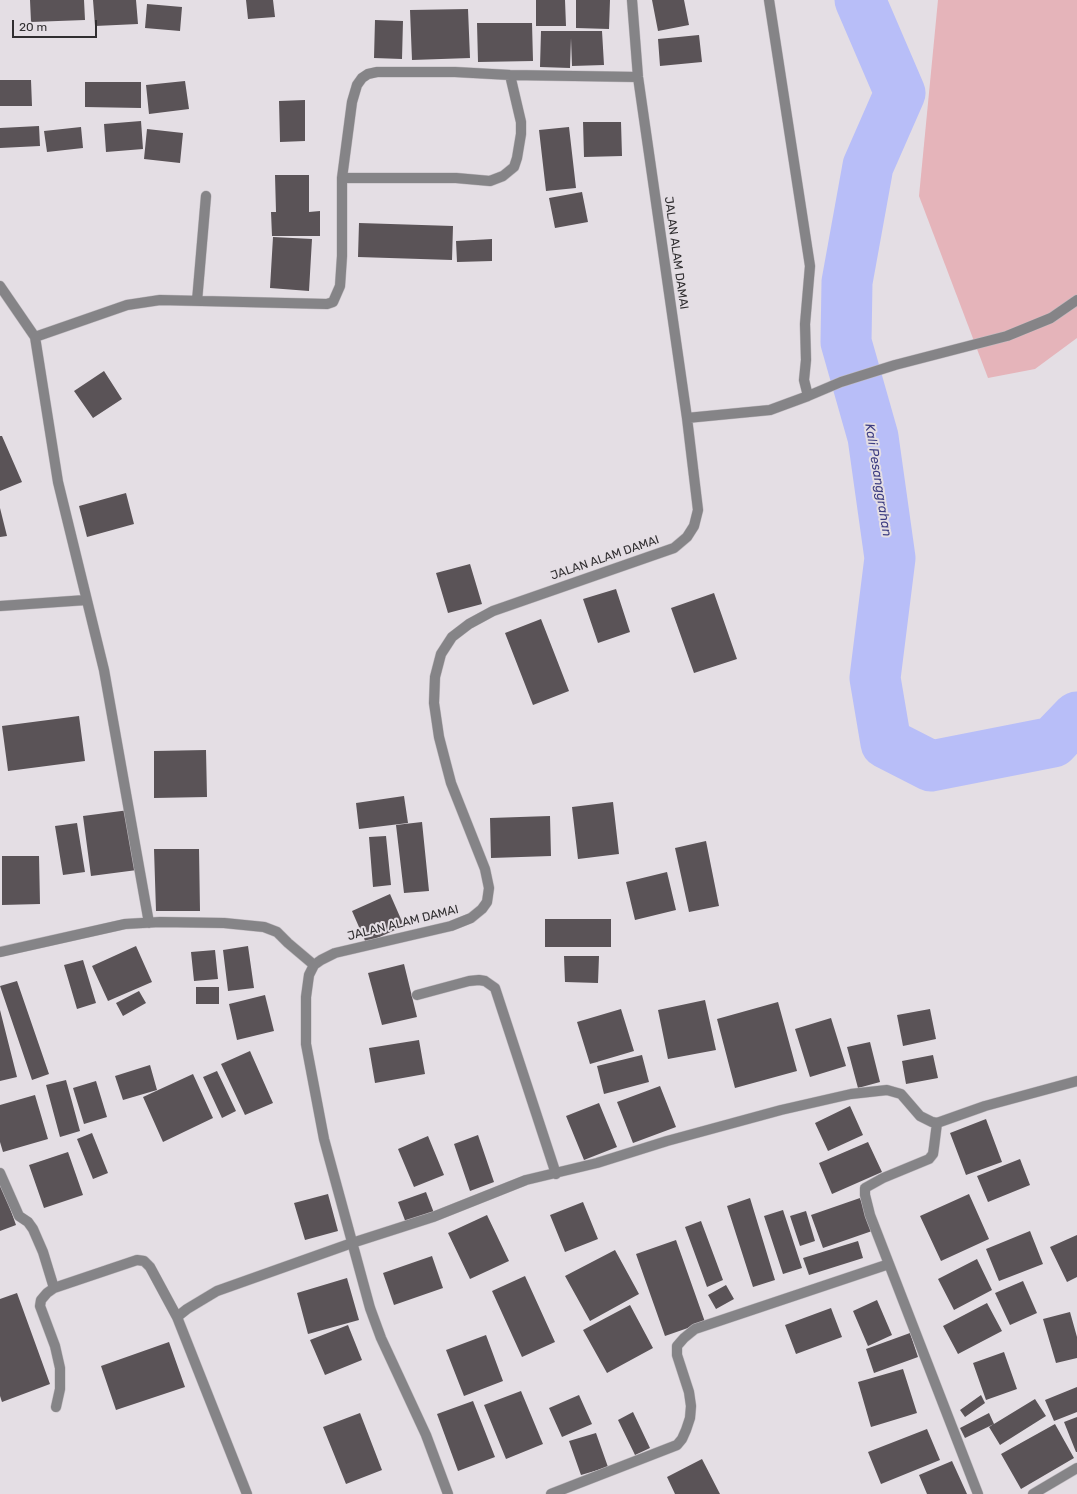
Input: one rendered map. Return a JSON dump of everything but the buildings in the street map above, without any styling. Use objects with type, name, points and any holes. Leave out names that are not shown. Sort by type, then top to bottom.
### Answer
[{"type":"street","name":"JALAN ALAM DAMAI","points":[[317,962],[335,953],[451,926],[471,918],[482,910],[487,902],[489,888],[485,869],[451,783],[439,737],[434,703],[435,677],[441,654],[452,637],[468,624],[493,611],[674,548],[687,537],[694,526],[698,510],[687,418],[638,77],[632,0]]},
{"type":"street","points":[[769,0],[810,266],[805,324],[806,360],[804,380],[808,396]]},
{"type":"street","points":[[35,337],[127,305],[160,300],[327,304],[333,302],[340,286],[342,256],[342,178],[352,102],[357,85],[365,76],[377,72],[456,72],[510,75],[638,77]]},
{"type":"street","points":[[342,178],[456,178],[490,181],[503,176],[514,167],[521,134],[520,122],[510,75]]},
{"type":"street","points":[[197,301],[206,196]]},
{"type":"street","points":[[0,286],[35,337],[58,482],[104,670],[149,923]]},
{"type":"street","points":[[687,418],[770,410],[841,382],[1007,336],[1051,318],[1077,300]]},
{"type":"street","points":[[0,606],[86,600]]},
{"type":"street","points":[[0,952],[125,924],[224,923],[264,927],[277,932],[288,943],[317,962],[309,975],[306,997],[306,1044],[324,1139],[370,1308],[381,1338],[426,1435],[448,1494]]},
{"type":"street","points":[[417,995],[469,981],[479,980],[485,981],[495,988],[556,1174]]},
{"type":"street","points":[[177,1317],[187,1309],[217,1291],[352,1243],[433,1217],[526,1180],[597,1163],[666,1141],[781,1110],[851,1094],[887,1090],[895,1091],[901,1094],[920,1116],[932,1122],[936,1122],[992,1104],[1077,1081]]},
{"type":"street","points":[[936,1122],[933,1154],[930,1159],[883,1178],[865,1188],[865,1195],[870,1216],[978,1494]]},
{"type":"street","points":[[0,1173],[19,1216],[28,1222],[33,1230],[43,1252],[54,1288]]},
{"type":"street","points":[[56,1407],[60,1389],[60,1368],[55,1346],[40,1306],[41,1300],[54,1288],[137,1260],[144,1261],[150,1267],[177,1317],[247,1494]]},
{"type":"street","points":[[550,1494],[677,1445],[682,1439],[686,1430],[690,1418],[691,1406],[689,1392],[677,1355],[677,1346],[695,1329],[889,1264]]},
{"type":"street","points":[[1033,1494],[1077,1468]]},
{"type":"shaded area","points":[[938,0],[1077,0],[1077,338],[1035,369],[988,378],[919,196]]},
{"type":"waterway","name":"Kali Pesanggrahan","points":[[860,0],[900,93],[868,166],[847,282],[846,342],[873,437],[890,558],[875,678],[886,743],[931,766],[1053,742],[1077,717]]}]
